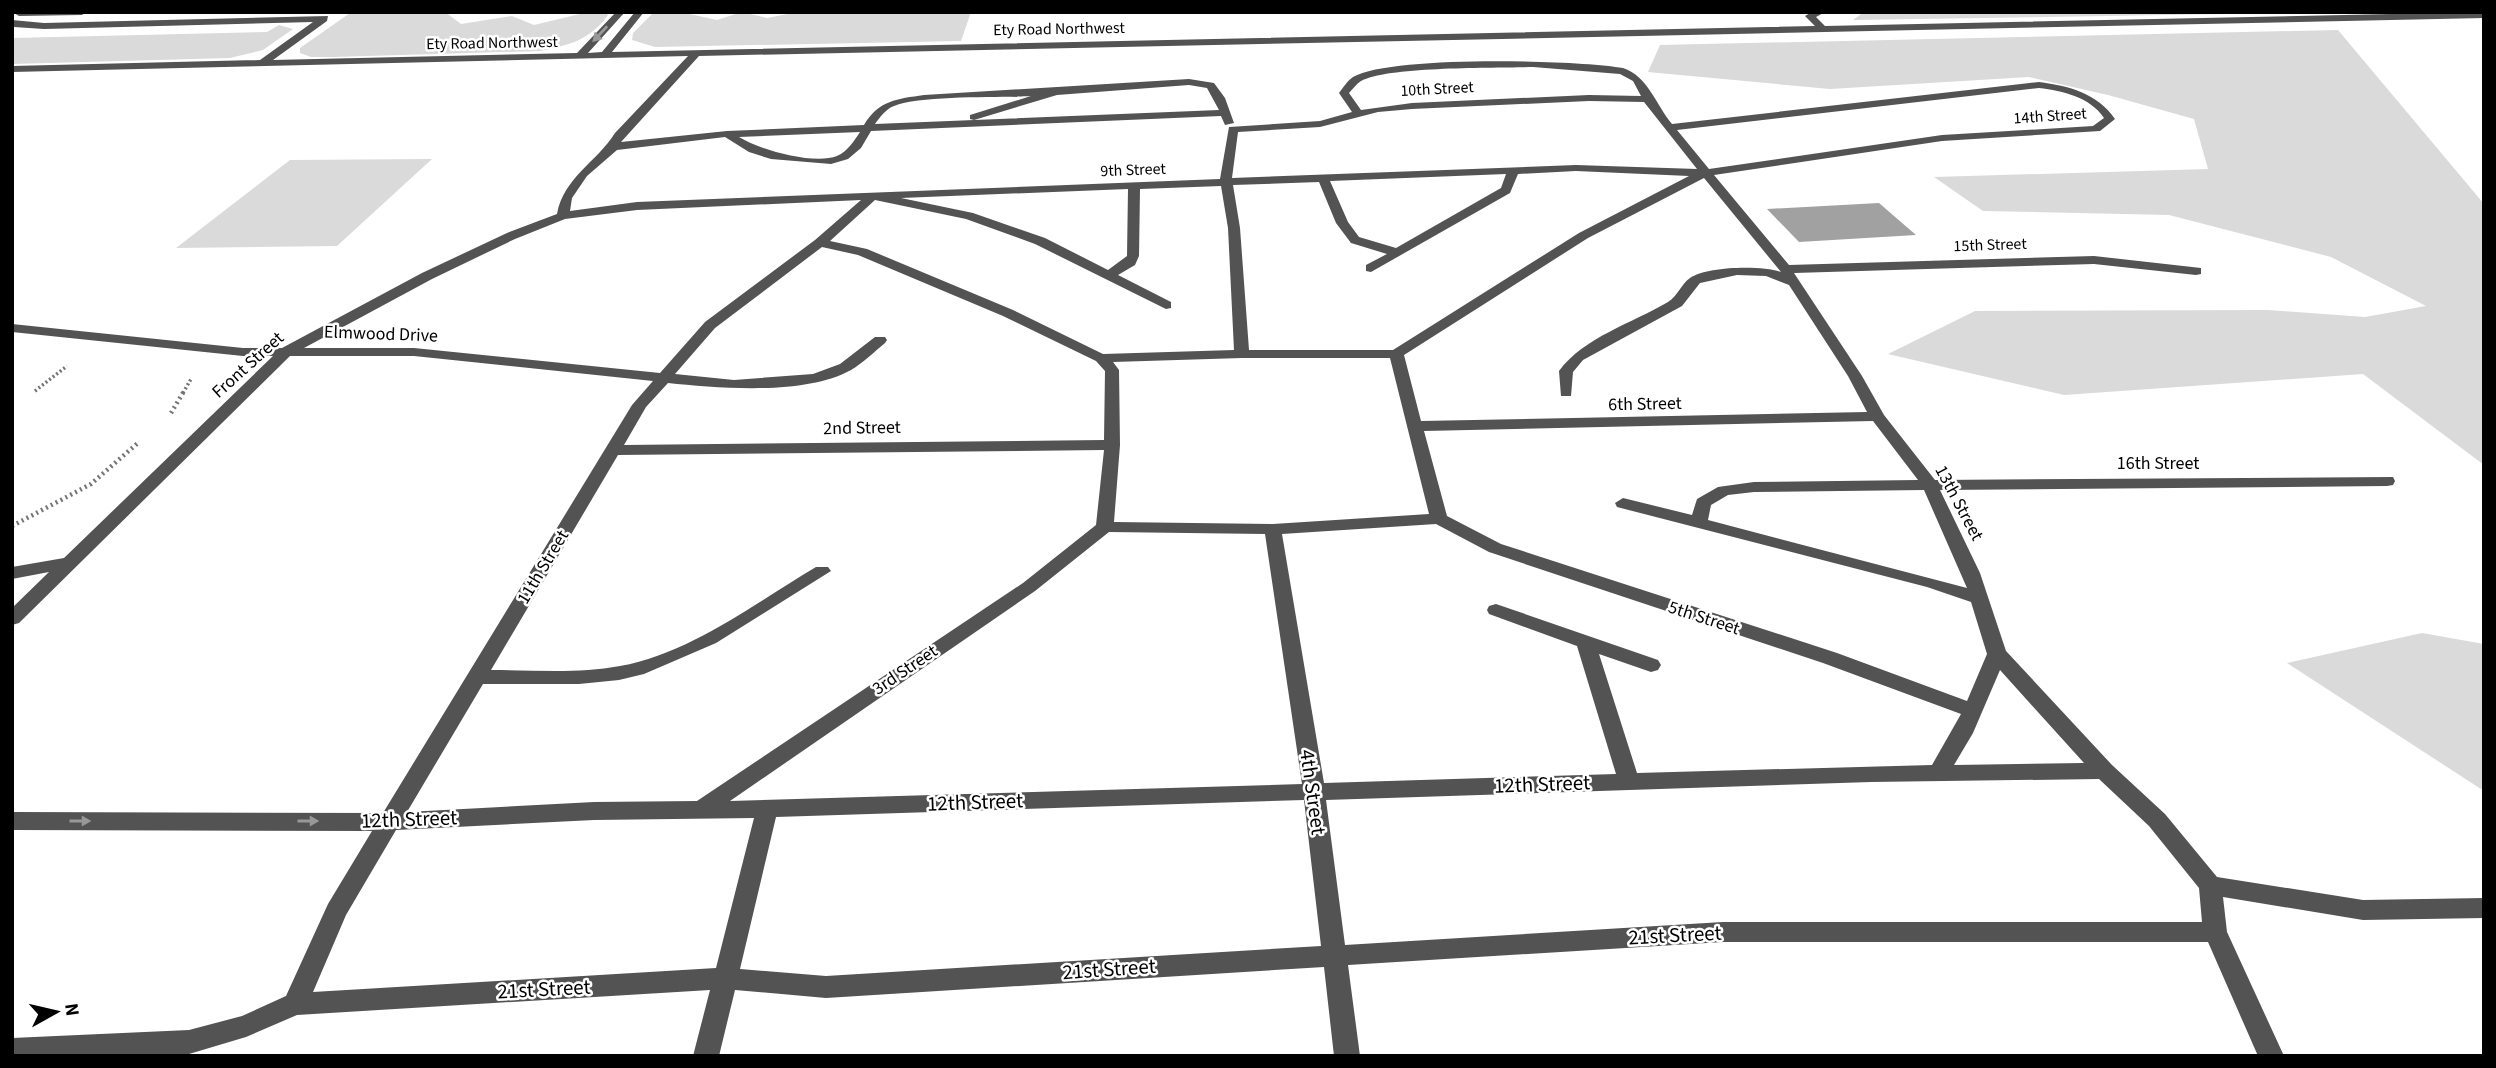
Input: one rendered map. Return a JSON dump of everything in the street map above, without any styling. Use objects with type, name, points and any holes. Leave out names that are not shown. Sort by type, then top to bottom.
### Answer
[{"type":"street","points":[[82,12],[16,17],[17,25],[324,19]]},
{"type":"street","points":[[261,64],[333,12]]},
{"type":"street","points":[[579,57],[621,12]]},
{"type":"street","points":[[604,56],[640,12]]},
{"type":"street","points":[[1821,12],[1810,16],[1824,30]]},
{"type":"street","points":[[141,13],[149,18],[150,22]]},
{"type":"street","name":"Ety Road Northwest","points":[[12,69],[1324,38],[2484,15]]},
{"type":"street","points":[[563,216],[566,198],[583,174],[613,147],[619,135],[696,54]]},
{"type":"street","name":"13th Street","points":[[1358,113],[1344,93],[1358,78],[1389,72],[1454,66],[1555,65],[1611,68],[1635,78],[1644,85],[1646,99],[1790,276],[1855,376],[1877,416],[1929,484],[1971,573],[1997,654],[2104,771],[2157,820],[2210,885]]},
{"type":"street","points":[[727,134],[753,150],[775,157],[831,161],[844,157],[857,146],[883,107],[901,100],[1202,83],[1210,85],[1215,90],[1223,113],[1233,129],[1226,181],[1233,218],[1242,354]]},
{"type":"street","name":"14th Street","points":[[1670,128],[2039,85],[2068,91],[2092,101],[2110,118],[2096,129],[1942,138],[1705,173]]},
{"type":"street","points":[[950,124],[1056,92]]},
{"type":"street","name":"10th Street","points":[[1233,129],[1320,124],[1358,113],[1412,106],[1613,97],[1646,99]]},
{"type":"street","points":[[613,147],[657,139],[727,134],[1223,113]]},
{"type":"street","name":"9th Street","points":[[563,216],[637,206],[1226,181],[1605,167],[1705,173]]},
{"type":"street","points":[[1371,268],[1506,190],[1513,171]]},
{"type":"street","points":[[1101,358],[1242,354],[1396,355],[1499,286],[1658,194],[1705,173]]},
{"type":"street","points":[[1324,178],[1342,223],[1355,240],[1398,253]]},
{"type":"street","points":[[1109,275],[1123,267],[1133,256],[1134,186]]},
{"type":"street","points":[[873,196],[992,223],[1040,241],[1166,305]]},
{"type":"street","name":"11th Street","points":[[295,1004],[336,911],[640,405],[710,326],[820,243],[873,196]]},
{"type":"street","name":"Front Street","points":[[12,619],[288,351],[427,276],[511,236],[563,216]]},
{"type":"street","points":[[820,243],[862,252],[1008,313],[1101,358],[1112,370],[1112,445],[1105,527],[1273,529],[1438,519],[1396,355]]},
{"type":"street","name":"15th Street","points":[[1790,276],[2094,260],[2196,271]]},
{"type":"street","points":[[1566,393],[1566,371],[1578,357],[1677,303],[1695,280],[1737,271],[1790,276]]},
{"type":"street","name":"Elmwood Drive","points":[[12,328],[243,352],[414,352],[734,385],[815,378],[845,367],[880,340]]},
{"type":"street","name":"6th Street","points":[[1413,426],[1877,416]]},
{"type":"street","name":"2nd Street","points":[[613,450],[1112,445]]},
{"type":"street","name":"16th Street","points":[[1699,520],[1703,503],[1724,491],[1754,486],[2387,481]]},
{"type":"street","points":[[1623,503],[1699,520],[1933,583],[1978,598]]},
{"type":"street","name":"5th Street","points":[[1438,519],[1495,548],[1830,658],[1973,711]]},
{"type":"street","name":"3rd Street","points":[[702,809],[1029,587],[1105,527]]},
{"type":"street","name":"4th Street","points":[[1273,529],[1314,790],[1347,1056]]},
{"type":"street","points":[[12,573],[69,563]]},
{"type":"street","points":[[476,677],[596,676],[636,669],[701,642],[822,571]]},
{"type":"street","points":[[1496,610],[1651,665]]},
{"type":"street","points":[[1585,642],[1629,782]]},
{"type":"street","points":[[1938,774],[1964,733],[1997,654]]},
{"type":"street","name":"12th Street","points":[[12,821],[388,821],[594,811],[767,809],[1314,790],[2104,771]]},
{"type":"street","points":[[706,1056],[767,809]]},
{"type":"street","points":[[2271,1056],[2256,1017],[2215,932],[2210,885],[2363,910],[2484,908]]},
{"type":"street","name":"21st Street","points":[[12,1050],[189,1042],[246,1026],[295,1004],[724,978],[826,987],[1723,932],[2215,932]]},
{"type":"path","points":[[35,391],[65,367]]},
{"type":"path","points":[[171,414],[197,370]]},
{"type":"path","points":[[12,526],[91,484],[141,440]]},
{"type":"shaded area","points":[[445,12],[461,24],[512,16],[534,25],[584,13],[605,12],[608,15],[586,36],[540,51],[333,57],[311,57],[300,53],[300,48],[350,13]]},
{"type":"shaded area","points":[[654,12],[680,12],[717,20],[742,12],[767,18],[798,12],[971,12],[961,41],[655,47],[632,40],[633,33]]},
{"type":"shaded area","points":[[1864,12],[2293,12],[2294,13],[1853,20]]},
{"type":"shaded area","points":[[279,25],[293,29],[263,50],[230,58],[12,64],[12,38],[267,32]]},
{"type":"shaded area","points":[[2338,30],[2484,204],[2484,465],[2363,374],[2064,395],[1888,354],[1975,311],[2268,310],[2365,317],[2426,306],[2331,257],[2169,215],[1983,211],[1934,177],[2208,169],[2194,119],[2029,77],[1830,89],[1648,72],[1660,45]]},
{"type":"shaded area","points":[[432,159],[337,246],[176,248],[290,160]]},
{"type":"shaded area","points":[[1879,203],[1916,235],[1799,242],[1767,209]]},
{"type":"shaded area","points":[[2422,633],[2484,644],[2484,791],[2287,663]]}]
